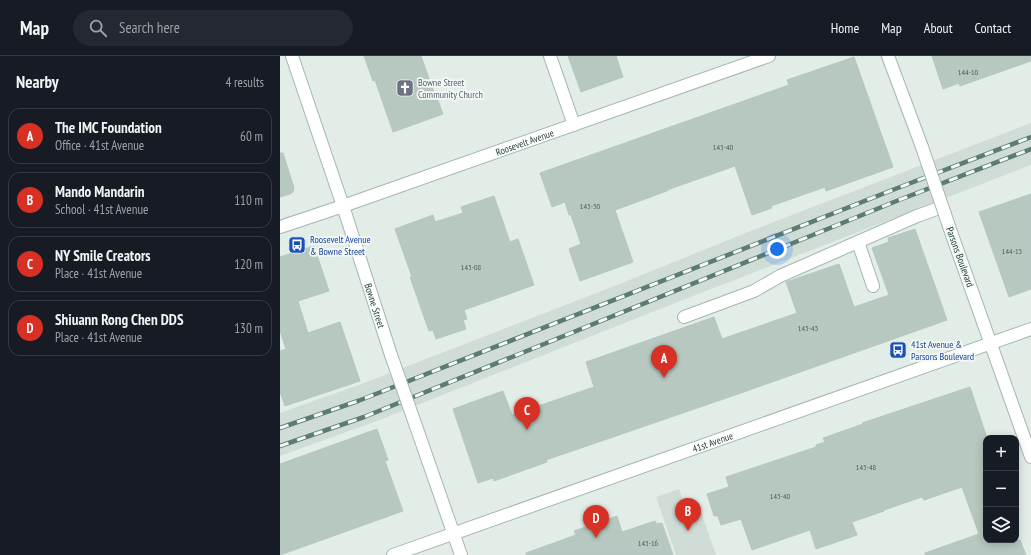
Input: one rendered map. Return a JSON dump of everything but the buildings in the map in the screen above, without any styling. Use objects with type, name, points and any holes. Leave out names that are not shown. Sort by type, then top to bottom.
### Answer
[{"type":"street","name":"Bowne Street","points":[[292,56],[343,206],[391,355],[461,555]]},
{"type":"street","points":[[550,56],[574,125]]},
{"type":"street","name":"Roosevelt Avenue","points":[[280,227],[769,56]]},
{"type":"street","name":"Parsons Boulevard","points":[[888,56],[922,147],[1031,457]]},
{"type":"street","points":[[684,317],[754,291],[780,276],[917,216],[942,207]]},
{"type":"street","points":[[858,242],[873,286]]},
{"type":"street","name":"41st Avenue","points":[[393,555],[1031,329]]},
{"type":"shaded area","points":[[1031,123],[1031,165],[670,305],[377,421],[280,456],[280,413],[364,383],[612,287],[753,230]]},
{"type":"shaded area","points":[[679,489],[686,508],[698,503],[716,555],[676,555],[656,497]]},
{"type":"railway","points":[[280,428],[358,401],[895,189],[1031,137]]},
{"type":"railway","points":[[280,446],[364,417],[899,200],[1031,149]]},
{"type":"place","name":"Bowne Street Community Church","points":[[405,88]]},
{"type":"place","name":"Roosevelt Avenue & Bowne Street","points":[[297,245]]},
{"type":"place","name":"41st Avenue & Parsons Boulevard","points":[[898,350]]},
{"type":"place","name":"The IMC Foundation","points":[[664,378]]},
{"type":"place","name":"NY Smile Creators","points":[[527,430]]},
{"type":"place","name":"Mando Mandarin","points":[[688,531]]},
{"type":"place","name":"Shiuann Rong Chen DDS","points":[[596,538]]}]
